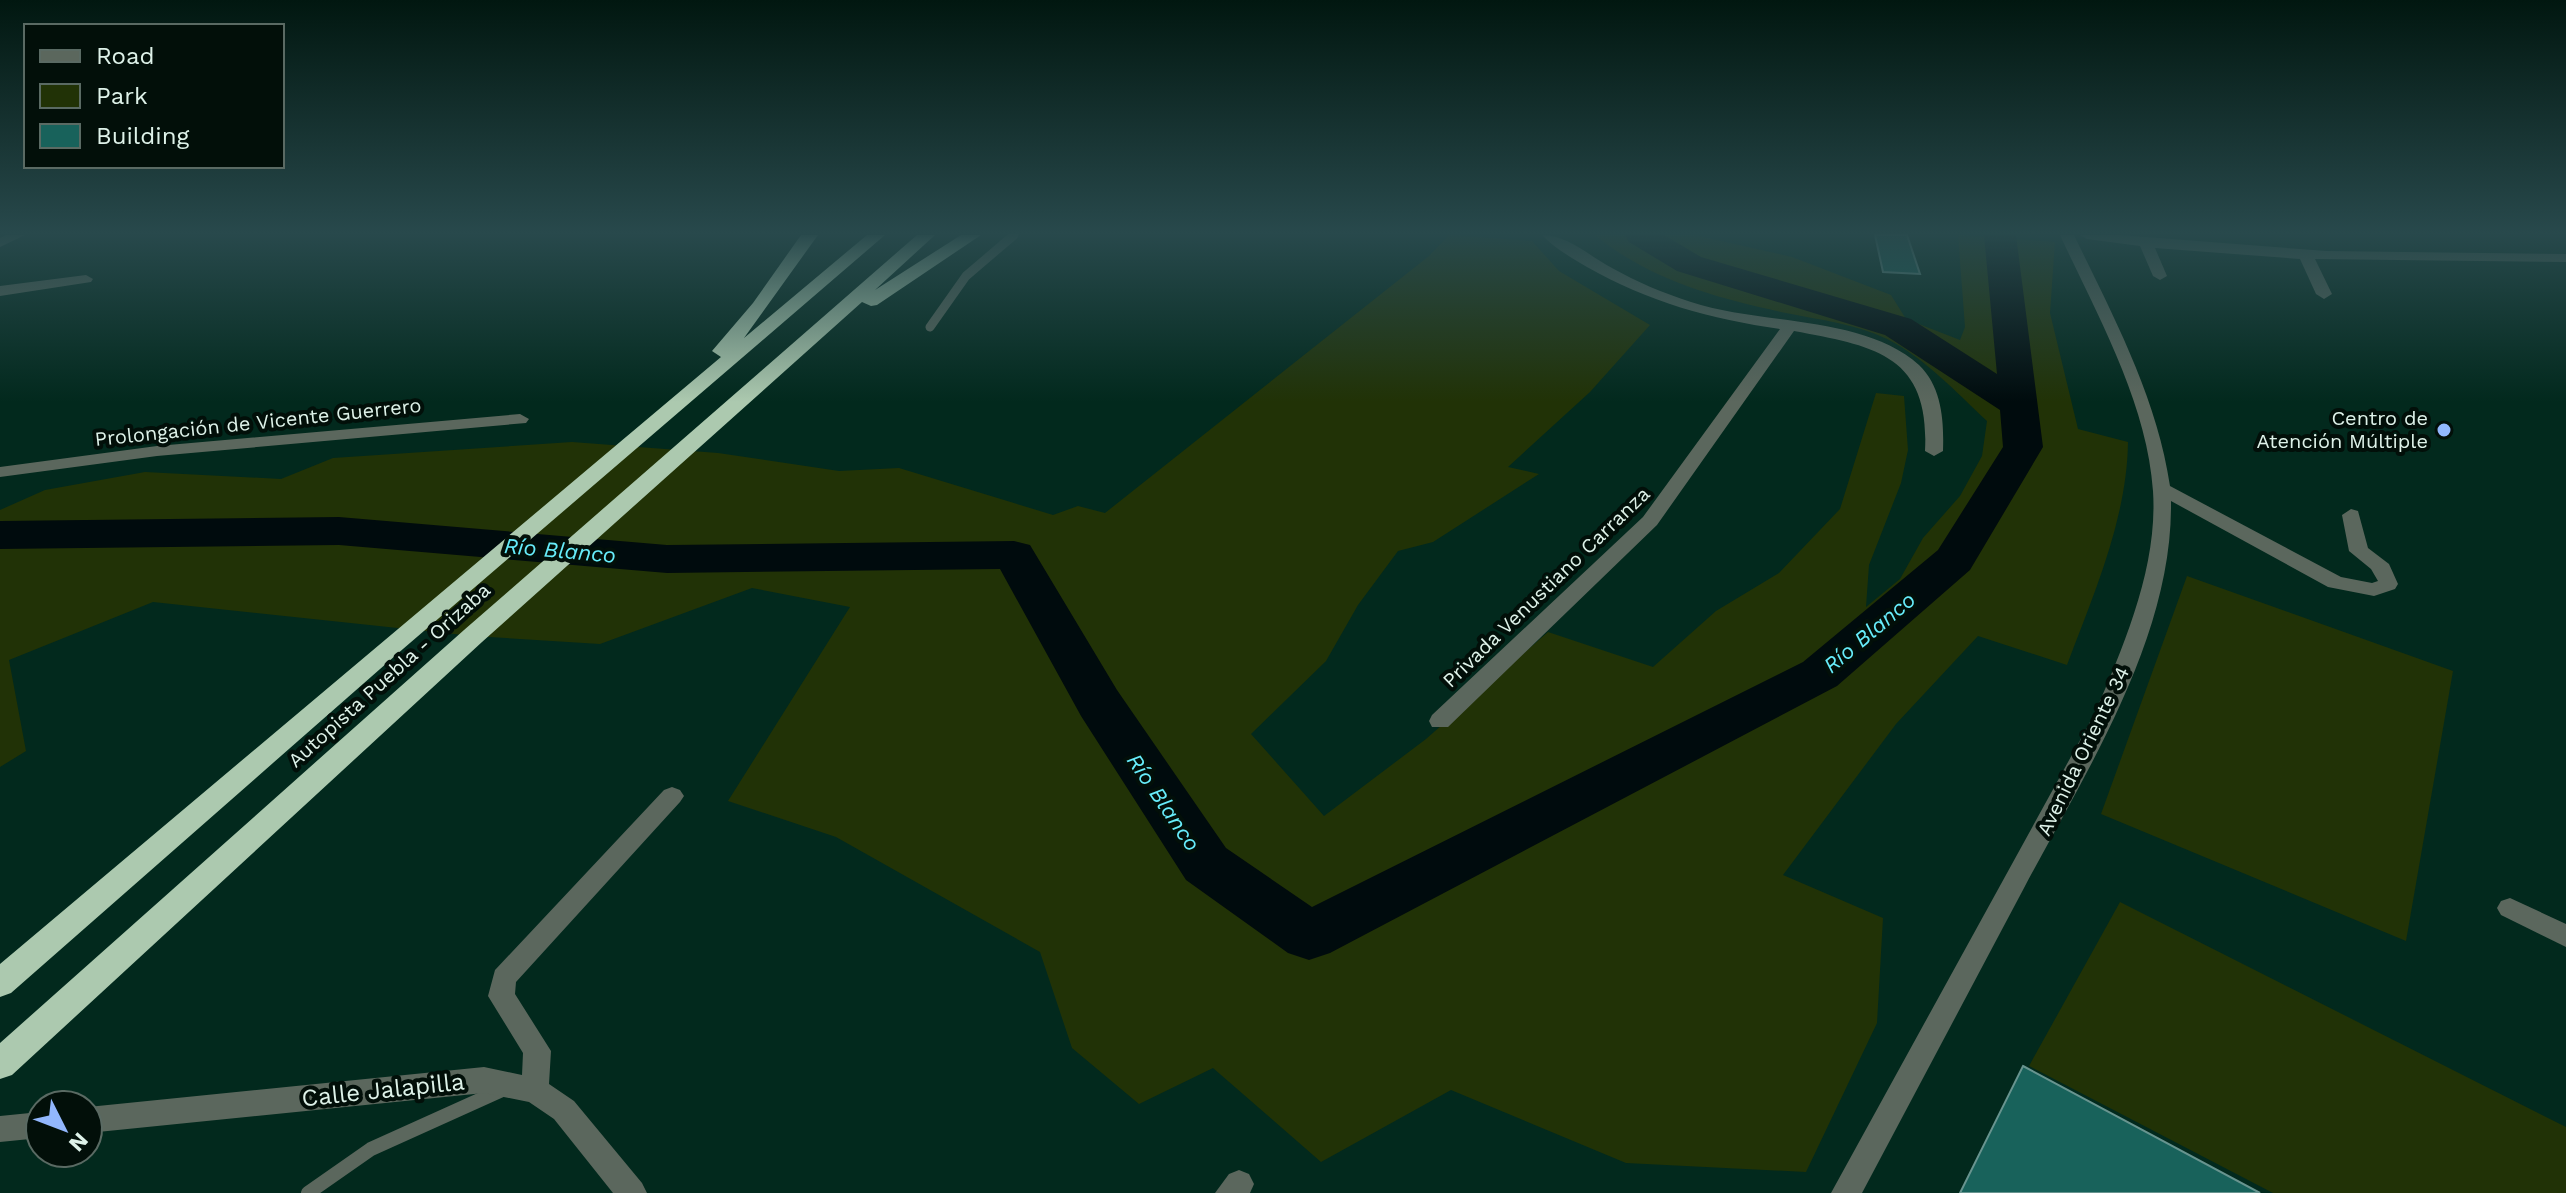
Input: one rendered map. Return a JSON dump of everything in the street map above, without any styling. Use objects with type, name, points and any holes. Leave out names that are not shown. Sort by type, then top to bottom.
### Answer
[{"type":"highway","points":[[673,407],[771,291]]},
{"type":"highway","name":"Autopista Puebla - Orizaba","points":[[0,983],[387,649],[811,291]]},
{"type":"highway","name":"Autopista Puebla - Orizaba","points":[[0,1064],[473,636],[864,291]]},
{"type":"highway","points":[[747,394],[887,291]]},
{"type":"street","points":[[1645,291],[1708,312],[1842,335],[1870,345],[1908,365],[1927,388],[1934,416],[1934,451]]},
{"type":"street","name":"Avenida Oriente 34","points":[[1846,1193],[2106,713],[2135,643],[2162,515],[2162,489],[2153,444],[2113,333],[2093,291]]},
{"type":"street","name":"Privada Venustiano Carranza","points":[[1440,721],[1650,521],[1790,326]]},
{"type":"street","name":"Prolongación de Vicente Guerrero","points":[[0,472],[157,451],[520,419]]},
{"type":"street","points":[[2162,489],[2335,582],[2374,590],[2388,584],[2387,573],[2359,551],[2351,515]]},
{"type":"street","points":[[524,1088],[537,1051],[501,996],[504,978],[672,796]]},
{"type":"street","points":[[2510,908],[2566,936]]},
{"type":"street","name":"Calle Jalapilla","points":[[104,1118],[484,1080],[524,1088],[564,1110],[632,1193]]},
{"type":"street","points":[[0,1129],[24,1127]]},
{"type":"lane","points":[[930,327],[950,291]]},
{"type":"lane","points":[[308,1193],[371,1149],[524,1088]]},
{"type":"green space","points":[[1385,291],[1592,291],[1650,325],[1590,392],[1508,467],[1539,474],[1433,542],[1398,551],[1358,605],[1326,661],[1251,734],[1324,816],[1426,739],[1548,632],[1653,667],[1716,611],[1779,573],[1840,509],[1876,393],[1904,396],[1908,450],[1901,483],[1869,565],[1866,607],[1900,579],[1923,538],[1960,496],[1982,456],[1987,421],[1914,356],[1887,339],[1850,326],[1700,291],[1880,291],[1891,295],[1906,319],[1960,340],[1965,327],[1962,291],[2052,291],[2050,313],[2078,429],[2128,442],[2122,499],[2115,527],[2067,665],[1978,636],[1896,724],[1783,875],[1883,918],[1877,1023],[1806,1172],[1626,1163],[1451,1090],[1321,1162],[1213,1068],[1139,1104],[1072,1048],[1040,952],[836,837],[728,801],[850,607],[752,588],[600,644],[473,636],[153,602],[9,660],[26,751],[0,767],[0,510],[45,490],[145,472],[281,479],[333,458],[572,442],[718,453],[839,471],[899,468],[1053,515],[1078,506],[1105,513]]},
{"type":"green space","points":[[2187,576],[2453,671],[2406,941],[2101,814]]},
{"type":"green space","points":[[2120,902],[2566,1127],[2566,1193],[2273,1193],[2029,1066]]},
{"type":"building","points":[[2023,1066],[2260,1193],[1960,1193]]},
{"type":"waterway","name":"Río Blanco","points":[[1777,291],[1898,327],[2019,405]]},
{"type":"waterway","points":[[2006,291],[2019,405]]},
{"type":"waterway","name":"Río Blanco","points":[[0,535],[339,531],[667,559],[1014,555],[1099,703],[1206,864],[1309,936],[1820,674],[1954,560],[2023,447],[2019,405]]},
{"type":"place","name":"Centro de Atención Múltiple","points":[[2444,430]]}]
